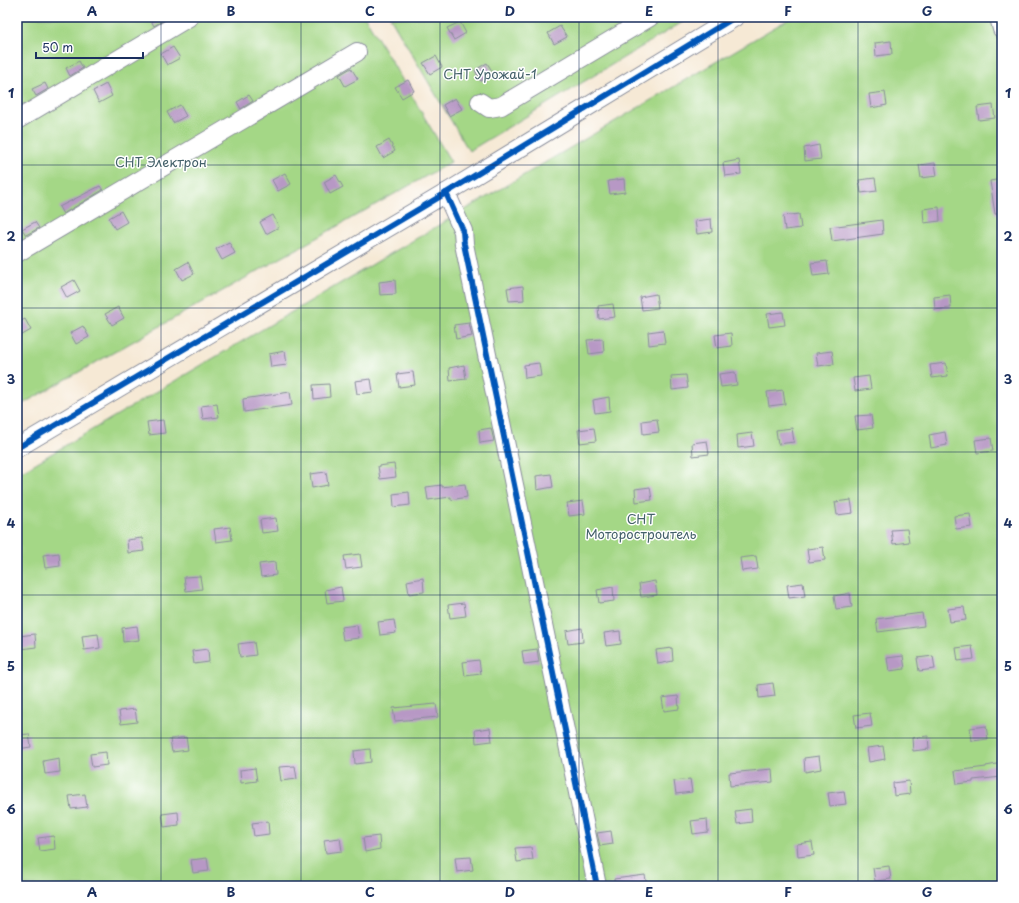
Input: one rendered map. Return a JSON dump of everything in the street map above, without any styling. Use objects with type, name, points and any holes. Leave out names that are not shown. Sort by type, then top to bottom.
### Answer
[{"type":"street","points":[[17,120],[188,17]]},
{"type":"street","points":[[480,102],[489,108],[501,106],[650,17]]},
{"type":"street","points":[[17,448],[446,193],[735,17]]},
{"type":"street","points":[[1000,17],[1002,29]]},
{"type":"street","points":[[17,253],[357,52]]},
{"type":"street","points":[[446,193],[463,231],[464,244],[485,352],[562,709],[597,886]]},
{"type":"green space","name":"СНТ Электрон","points":[[17,17],[365,17],[451,162],[17,407]]},
{"type":"green space","name":"СНТ Урожай-1","points":[[390,17],[691,17],[469,151]]},
{"type":"green space","name":"СНТ Моторостроитель","points":[[792,17],[1002,17],[1002,886],[17,886],[17,474]]},
{"type":"building","points":[[149,17],[169,17],[154,26]]},
{"type":"building","points":[[460,22],[466,33],[454,40],[447,28]]},
{"type":"building","points":[[560,26],[567,37],[554,44],[548,33]]},
{"type":"building","points":[[891,41],[892,54],[876,56],[875,43]]},
{"type":"building","points":[[173,47],[180,58],[167,65],[161,54]]},
{"type":"building","points":[[436,56],[442,67],[430,74],[423,63]]},
{"type":"building","points":[[79,61],[83,68],[70,76],[66,68]]},
{"type":"building","points":[[487,63],[494,74],[481,81],[475,70]]},
{"type":"building","points":[[351,68],[358,79],[345,86],[339,75]]},
{"type":"building","points":[[408,80],[414,91],[402,98],[395,87]]},
{"type":"building","points":[[45,83],[48,89],[36,96],[32,89]]},
{"type":"building","points":[[106,84],[112,96],[99,103],[93,91]]},
{"type":"building","points":[[885,92],[887,105],[871,108],[869,94]]},
{"type":"building","points":[[249,95],[253,101],[241,109],[237,102]]},
{"type":"building","points":[[455,98],[462,109],[449,116],[443,105]]},
{"type":"building","points":[[180,105],[186,116],[173,123],[167,112]]},
{"type":"building","points":[[993,105],[995,118],[979,120],[977,107]]},
{"type":"building","points":[[389,140],[395,151],[383,158],[377,147]]},
{"type":"building","points":[[819,145],[821,159],[805,161],[804,148]]},
{"type":"building","points":[[739,160],[741,174],[725,176],[723,163]]},
{"type":"building","points":[[935,163],[937,176],[921,178],[919,165]]},
{"type":"building","points":[[285,173],[291,184],[278,191],[272,180]]},
{"type":"building","points":[[336,175],[343,187],[330,194],[324,182]]},
{"type":"building","points":[[875,178],[877,191],[861,193],[859,180]]},
{"type":"building","points":[[624,179],[625,192],[610,194],[608,181]]},
{"type":"building","points":[[1002,179],[1002,214],[995,214],[990,181]]},
{"type":"building","points":[[100,186],[103,190],[63,214],[59,207]]},
{"type":"building","points":[[939,207],[940,221],[924,223],[923,209]]},
{"type":"building","points":[[121,211],[127,222],[115,229],[109,218]]},
{"type":"building","points":[[799,214],[801,228],[785,230],[783,216]]},
{"type":"building","points":[[273,215],[279,227],[266,234],[260,222]]},
{"type":"building","points":[[711,219],[712,232],[697,234],[695,221]]},
{"type":"building","points":[[882,220],[883,234],[832,241],[830,227]]},
{"type":"building","points":[[35,222],[39,228],[26,235],[22,229]]},
{"type":"building","points":[[229,242],[235,253],[222,260],[216,249]]},
{"type":"building","points":[[827,261],[829,274],[813,276],[811,263]]},
{"type":"building","points":[[188,262],[194,274],[182,280],[176,269]]},
{"type":"building","points":[[74,280],[80,291],[67,298],[61,287]]},
{"type":"building","points":[[395,280],[396,294],[380,295],[379,282]]},
{"type":"building","points":[[523,286],[524,300],[509,301],[507,288]]},
{"type":"building","points":[[656,294],[658,308],[642,310],[640,297]]},
{"type":"building","points":[[950,295],[951,308],[935,310],[934,297]]},
{"type":"building","points":[[613,304],[615,317],[599,319],[598,306]]},
{"type":"building","points":[[118,307],[124,318],[112,325],[105,314]]},
{"type":"building","points":[[783,312],[785,325],[769,327],[767,314]]},
{"type":"building","points":[[25,319],[31,330],[17,338],[17,323]]},
{"type":"building","points":[[469,323],[472,336],[456,339],[454,325]]},
{"type":"building","points":[[83,326],[89,337],[76,344],[70,333]]},
{"type":"building","points":[[663,330],[665,343],[649,345],[648,332]]},
{"type":"building","points":[[731,333],[732,346],[717,348],[715,335]]},
{"type":"building","points":[[603,339],[604,352],[589,354],[587,340]]},
{"type":"building","points":[[285,351],[287,365],[271,367],[269,354]]},
{"type":"building","points":[[832,351],[834,364],[818,366],[816,353]]},
{"type":"building","points":[[539,363],[541,376],[525,378],[524,365]]},
{"type":"building","points":[[946,363],[948,376],[932,378],[930,365]]},
{"type":"building","points":[[464,365],[466,379],[450,381],[449,368]]},
{"type":"building","points":[[413,372],[415,385],[399,387],[397,374]]},
{"type":"building","points":[[735,372],[737,385],[721,387],[719,374]]},
{"type":"building","points":[[686,375],[688,388],[672,390],[671,376]]},
{"type":"building","points":[[869,376],[871,389],[855,391],[853,378]]},
{"type":"building","points":[[371,379],[373,392],[357,394],[355,381]]},
{"type":"building","points":[[329,384],[330,397],[314,399],[313,385]]},
{"type":"building","points":[[783,390],[785,404],[769,406],[767,392]]},
{"type":"building","points":[[290,392],[292,405],[244,412],[243,399]]},
{"type":"building","points":[[609,397],[610,411],[595,413],[593,400]]},
{"type":"building","points":[[217,404],[219,417],[203,419],[201,406]]},
{"type":"building","points":[[871,415],[873,428],[857,430],[855,416]]},
{"type":"building","points":[[657,419],[659,432],[643,434],[642,421]]},
{"type":"building","points":[[163,420],[165,433],[149,435],[147,422]]},
{"type":"building","points":[[491,428],[494,441],[480,443],[479,430]]},
{"type":"building","points":[[594,428],[596,441],[580,443],[578,430]]},
{"type":"building","points":[[792,428],[794,442],[778,444],[776,430]]},
{"type":"building","points":[[945,432],[947,445],[931,448],[929,435]]},
{"type":"building","points":[[752,433],[754,446],[738,448],[737,435]]},
{"type":"building","points":[[991,438],[993,451],[977,453],[975,440]]},
{"type":"building","points":[[707,441],[709,454],[693,456],[692,443]]},
{"type":"building","points":[[394,464],[396,477],[380,479],[378,466]]},
{"type":"building","points":[[326,472],[328,485],[312,488],[310,474]]},
{"type":"building","points":[[551,474],[553,487],[537,490],[536,476]]},
{"type":"building","points":[[465,484],[467,497],[451,500],[451,497],[428,500],[426,487],[442,485],[442,487]]},
{"type":"building","points":[[650,487],[652,500],[636,502],[635,489]]},
{"type":"building","points":[[409,492],[410,505],[394,507],[393,494]]},
{"type":"building","points":[[851,500],[853,513],[837,515],[835,502]]},
{"type":"building","points":[[583,501],[585,514],[569,516],[567,503]]},
{"type":"building","points":[[970,514],[972,527],[956,529],[954,516]]},
{"type":"building","points":[[276,518],[278,531],[262,533],[260,520]]},
{"type":"building","points":[[230,527],[232,540],[216,542],[214,529]]},
{"type":"building","points":[[907,529],[909,542],[893,544],[891,530]]},
{"type":"building","points":[[142,538],[144,551],[128,553],[127,540]]},
{"type":"building","points":[[823,547],[825,560],[809,562],[807,549]]},
{"type":"building","points":[[59,553],[60,566],[45,568],[43,555]]},
{"type":"building","points":[[360,554],[362,567],[346,569],[344,556]]},
{"type":"building","points":[[756,556],[758,569],[742,571],[740,558]]},
{"type":"building","points":[[275,562],[276,575],[261,577],[259,564]]},
{"type":"building","points":[[200,576],[202,589],[186,591],[184,577]]},
{"type":"building","points":[[423,578],[424,592],[409,594],[407,581]]},
{"type":"building","points":[[655,581],[657,595],[641,597],[639,584]]},
{"type":"building","points":[[803,583],[805,596],[789,598],[787,585]]},
{"type":"building","points":[[341,587],[343,601],[327,603],[325,590]]},
{"type":"building","points":[[613,587],[614,601],[599,603],[597,590]]},
{"type":"building","points":[[850,593],[852,607],[836,609],[834,596]]},
{"type":"building","points":[[464,603],[466,616],[450,618],[448,605]]},
{"type":"building","points":[[964,607],[966,620],[950,622],[948,609]]},
{"type":"building","points":[[922,613],[924,626],[878,632],[876,619]]},
{"type":"building","points":[[394,620],[396,633],[380,635],[378,622]]},
{"type":"building","points":[[357,625],[359,638],[343,640],[341,627]]},
{"type":"building","points":[[137,626],[139,640],[123,642],[122,628]]},
{"type":"building","points":[[582,628],[583,642],[568,644],[566,631]]},
{"type":"building","points":[[620,631],[621,644],[606,646],[604,633]]},
{"type":"building","points":[[35,634],[36,647],[21,649],[19,636]]},
{"type":"building","points":[[98,634],[100,648],[84,650],[82,636]]},
{"type":"building","points":[[254,642],[256,655],[240,657],[238,644]]},
{"type":"building","points":[[972,646],[974,659],[958,661],[956,648]]},
{"type":"building","points":[[672,648],[673,661],[658,664],[656,650]]},
{"type":"building","points":[[208,649],[209,662],[194,664],[192,651]]},
{"type":"building","points":[[537,649],[539,662],[524,664],[522,651]]},
{"type":"building","points":[[903,656],[905,669],[889,671],[887,658]]},
{"type":"building","points":[[933,656],[935,669],[919,671],[917,658]]},
{"type":"building","points":[[479,660],[481,674],[465,676],[463,662]]},
{"type":"building","points":[[773,683],[775,696],[759,698],[758,685]]},
{"type":"building","points":[[678,696],[679,709],[664,711],[662,698]]},
{"type":"building","points":[[436,704],[438,717],[395,721],[393,708]]},
{"type":"building","points":[[135,709],[137,722],[121,724],[119,711]]},
{"type":"building","points":[[870,713],[872,726],[856,728],[854,715]]},
{"type":"building","points":[[986,726],[988,739],[972,741],[970,728]]},
{"type":"building","points":[[490,728],[492,741],[476,743],[475,730]]},
{"type":"building","points":[[29,734],[31,747],[17,749],[17,735]]},
{"type":"building","points":[[928,736],[929,749],[913,751],[912,738]]},
{"type":"building","points":[[186,737],[188,750],[172,752],[170,739]]},
{"type":"building","points":[[883,746],[885,759],[869,762],[867,748]]},
{"type":"building","points":[[370,749],[371,762],[355,764],[354,751]]},
{"type":"building","points":[[106,752],[107,765],[92,767],[90,754]]},
{"type":"building","points":[[819,756],[821,769],[805,772],[804,758]]},
{"type":"building","points":[[59,758],[60,772],[45,774],[43,761]]},
{"type":"building","points":[[1002,763],[1002,777],[973,780],[973,782],[957,784],[955,771],[986,767]]},
{"type":"building","points":[[295,766],[297,779],[281,781],[279,767]]},
{"type":"building","points":[[255,768],[257,781],[241,783],[240,770]]},
{"type":"building","points":[[772,769],[773,782],[730,786],[729,773]]},
{"type":"building","points":[[690,779],[692,792],[676,794],[674,781]]},
{"type":"building","points":[[909,781],[910,794],[894,796],[893,783]]},
{"type":"building","points":[[844,791],[846,804],[830,806],[828,793]]},
{"type":"building","points":[[85,794],[87,807],[71,809],[69,796]]},
{"type":"building","points":[[751,809],[752,822],[737,824],[735,811]]},
{"type":"building","points":[[178,812],[179,825],[164,827],[162,814]]},
{"type":"building","points":[[707,819],[708,832],[693,834],[691,821]]},
{"type":"building","points":[[268,821],[269,834],[254,836],[252,823]]},
{"type":"building","points":[[611,831],[613,844],[600,846],[597,833]]},
{"type":"building","points":[[54,836],[55,849],[40,851],[38,838]]},
{"type":"building","points":[[379,836],[380,849],[365,852],[363,838]]},
{"type":"building","points":[[340,838],[342,851],[326,853],[324,840]]},
{"type":"building","points":[[812,842],[814,855],[798,857],[797,844]]},
{"type":"building","points":[[531,847],[533,860],[517,862],[515,848]]},
{"type":"building","points":[[471,857],[473,870],[457,872],[455,858]]},
{"type":"building","points":[[207,858],[209,871],[193,873],[191,860]]},
{"type":"building","points":[[889,866],[891,879],[875,881],[873,868]]},
{"type":"building","points":[[645,875],[647,886],[614,886],[614,879]]},
{"type":"cycle path","points":[[17,448],[446,193],[735,17]]},
{"type":"cycle path","points":[[446,193],[463,231],[464,244],[480,325],[597,886]]}]
